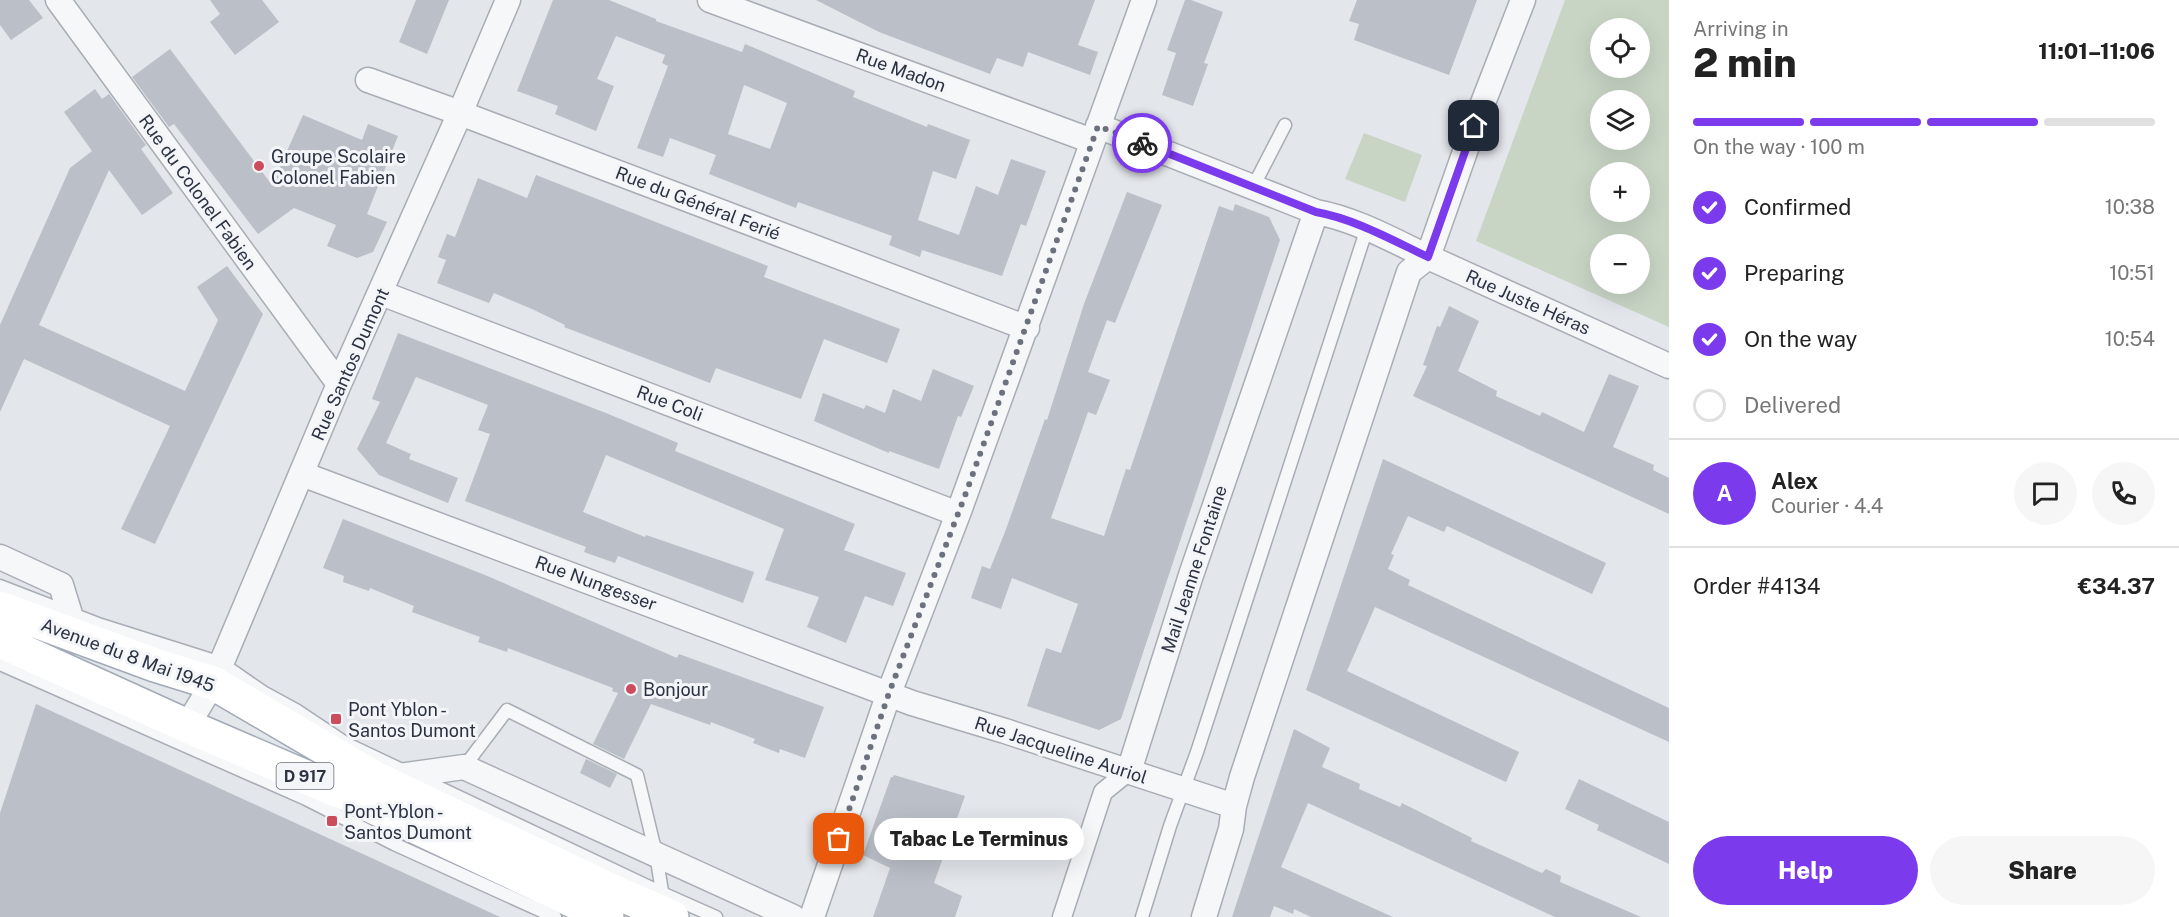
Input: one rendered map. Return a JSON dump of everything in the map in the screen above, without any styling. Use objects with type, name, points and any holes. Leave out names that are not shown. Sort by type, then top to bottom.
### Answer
[{"type":"main road","name":"Avenue du 8 Mai 1945","points":[[0,608],[73,625],[155,666],[217,673],[377,779],[606,888],[667,908]]},
{"type":"main road","name":"Avenue du 8 Mai 1945","points":[[0,641],[350,796],[607,917]]},
{"type":"street","name":"Rue du Colonel Fabien","points":[[58,0],[339,384]]},
{"type":"street","name":"Rue Santos Dumont","points":[[188,726],[217,673],[339,384],[508,0]]},
{"type":"street","name":"Rue Madon","points":[[710,0],[1253,187]]},
{"type":"street","points":[[812,917],[889,693],[1027,328],[1144,0]]},
{"type":"street","points":[[1204,917],[1231,829],[1234,806],[1296,609],[1402,291],[1409,272],[1428,257],[1474,126],[1523,0]]},
{"type":"street","name":"Rue du Général Ferié","points":[[368,80],[460,112],[1027,328]]},
{"type":"street","name":"Rue Juste Héras","points":[[1253,187],[1316,212],[1329,214],[1367,228],[1669,366]]},
{"type":"street","name":"Mail Jeanne Fontaine","points":[[1129,771],[1195,564],[1316,212]]},
{"type":"street","name":"Rue Coli","points":[[381,293],[958,514]]},
{"type":"street","name":"Rue Nungesser","points":[[302,474],[889,693]]},
{"type":"street","points":[[0,557],[61,585],[73,625]]},
{"type":"street","name":"Rue Jacqueline Auriol","points":[[889,693],[912,703],[1234,806]]},
{"type":"street","points":[[377,779],[464,767],[793,917]]},
{"type":"street","points":[[1062,917],[1103,792],[1129,771]]},
{"type":"lane","points":[[1253,187],[1285,125]]},
{"type":"lane","points":[[1142,917],[1367,228]]},
{"type":"lane","points":[[0,586],[73,625]]},
{"type":"lane","points":[[0,664],[306,799],[394,844],[555,917]]},
{"type":"lane","points":[[217,673],[263,692],[347,744],[413,774],[667,908],[716,917]]},
{"type":"lane","points":[[464,767],[507,710],[637,775],[667,908]]},
{"type":"green space","points":[[1565,0],[1669,0],[1669,327],[1595,294],[1650,294],[1650,234],[1590,234],[1590,292],[1476,241]]},
{"type":"green space","points":[[1364,133],[1422,155],[1405,202],[1345,179]]},
{"type":"building","points":[[0,0],[29,0],[43,18],[11,40],[0,25]]},
{"type":"building","points":[[210,0],[262,0],[279,22],[235,55],[210,22],[220,14]]},
{"type":"building","points":[[416,0],[449,0],[427,54],[399,42]]},
{"type":"building","points":[[553,0],[609,0],[656,19],[656,21],[742,52],[745,44],[855,91],[853,97],[927,127],[928,124],[970,140],[956,179],[933,171],[918,220],[959,235],[976,186],[998,195],[1011,159],[1046,171],[1026,226],[1021,224],[1002,276],[922,250],[920,257],[889,245],[892,236],[798,202],[796,208],[709,174],[716,155],[670,138],[663,157],[637,148],[668,66],[662,63],[665,55],[616,36],[597,79],[614,86],[596,131],[555,114],[558,106],[517,91]],"holes":[[[744,85],[787,103],[770,149],[728,134]]]},
{"type":"building","points":[[816,0],[1095,0],[1078,45],[1098,52],[1090,75],[1028,52],[1023,67],[997,58],[990,74],[879,32]]},
{"type":"building","points":[[1185,0],[1191,0],[1223,12],[1204,63],[1208,64],[1193,106],[1162,95],[1176,53],[1167,50]]},
{"type":"building","points":[[1357,0],[1477,0],[1449,75],[1354,40],[1359,24],[1349,21]]},
{"type":"building","points":[[170,49],[272,185],[303,115],[362,140],[368,124],[398,136],[367,214],[387,222],[373,252],[357,258],[327,246],[336,225],[294,208],[258,234],[174,124],[169,127],[132,77]]},
{"type":"building","points":[[95,89],[102,99],[109,94],[146,145],[141,149],[173,193],[142,215],[109,170],[39,325],[185,391],[218,320],[197,287],[227,266],[263,314],[155,544],[121,529],[170,426],[24,359],[0,412],[0,325],[70,168],[92,151],[64,112]]},
{"type":"building","points":[[536,175],[768,266],[764,277],[900,329],[887,363],[824,339],[801,399],[716,368],[710,383],[564,327],[565,325],[494,293],[489,303],[437,283],[446,260],[438,257],[447,234],[455,237],[478,178],[527,198]]},
{"type":"building","points":[[1127,192],[1162,205],[1115,323],[1107,320],[1088,372],[1110,380],[1096,415],[1088,412],[1051,518],[1104,536],[1126,469],[1130,470],[1219,206],[1233,211],[1235,204],[1269,217],[1280,240],[1121,719],[1099,730],[1027,706],[1046,648],[1061,653],[1078,604],[1012,578],[1001,609],[971,598],[982,566],[990,569],[1005,532],[1045,419],[1047,420],[1084,304]]},
{"type":"building","points":[[1449,306],[1479,321],[1458,371],[1497,391],[1496,396],[1540,416],[1542,412],[1584,432],[1609,374],[1639,386],[1613,447],[1654,465],[1653,470],[1669,478],[1669,514],[1413,396],[1427,366],[1423,365],[1437,326],[1440,327]]},
{"type":"building","points":[[398,333],[678,443],[675,451],[855,524],[844,550],[906,573],[893,606],[865,596],[846,643],[807,627],[819,597],[765,580],[784,529],[606,455],[583,512],[645,537],[646,535],[754,572],[743,603],[618,556],[615,563],[584,552],[586,547],[465,501],[490,434],[478,430],[488,405],[416,377],[386,443],[411,454],[409,459],[458,478],[448,503],[379,475],[357,449],[380,402],[372,399]]},
{"type":"building","points":[[933,369],[974,386],[961,417],[958,416],[939,469],[889,451],[889,453],[814,421],[823,393],[864,409],[866,405],[885,413],[893,389],[921,401]]},
{"type":"building","points":[[1383,459],[1606,563],[1592,594],[1447,526],[1444,532],[1408,516],[1391,554],[1394,555],[1388,569],[1410,580],[1408,585],[1669,708],[1669,742],[1375,607],[1347,671],[1519,752],[1506,782],[1306,690]]},
{"type":"building","points":[[343,519],[485,575],[677,658],[679,654],[824,707],[805,758],[780,749],[779,753],[753,743],[755,739],[711,722],[710,725],[651,704],[624,759],[593,744],[618,693],[612,691],[613,688],[508,648],[507,652],[478,642],[480,637],[412,612],[414,606],[370,588],[369,591],[343,582],[344,576],[323,568]]},
{"type":"building","points":[[36,704],[500,917],[0,917],[0,813]]},
{"type":"building","points":[[1294,729],[1330,748],[1322,767],[1360,784],[1359,789],[1400,807],[1402,803],[1472,838],[1471,841],[1542,873],[1546,869],[1561,876],[1560,882],[1641,917],[1555,917],[1308,803],[1281,867],[1393,917],[1311,917],[1294,909],[1293,914],[1274,906],[1270,917],[1232,917]]},
{"type":"building","points":[[586,759],[617,774],[610,788],[580,773]]},
{"type":"building","points":[[894,775],[965,796],[934,883],[962,896],[955,917],[873,917],[890,868],[863,855],[891,777]]},
{"type":"building","points":[[1579,779],[1669,822],[1669,864],[1597,830],[1599,825],[1565,809]]},
{"type":"way so far","points":[[839,839],[889,693],[1027,328],[1098,126],[1142,143]]},
{"type":"place","name":"Groupe Scolaire Colonel Fabien","points":[[259,166]]},
{"type":"place","name":"Bonjour","points":[[631,689]]},
{"type":"place","name":"Pont Yblon - Santos Dumont","points":[[336,719]]},
{"type":"place","name":"Pont-Yblon - Santos Dumont","points":[[332,821]]},
{"type":"place","name":"Tabac Le Terminus","points":[[839,839]]},
{"type":"route","points":[[1142,143],[1316,212],[1329,214],[1367,228],[1428,257],[1474,126]]}]
